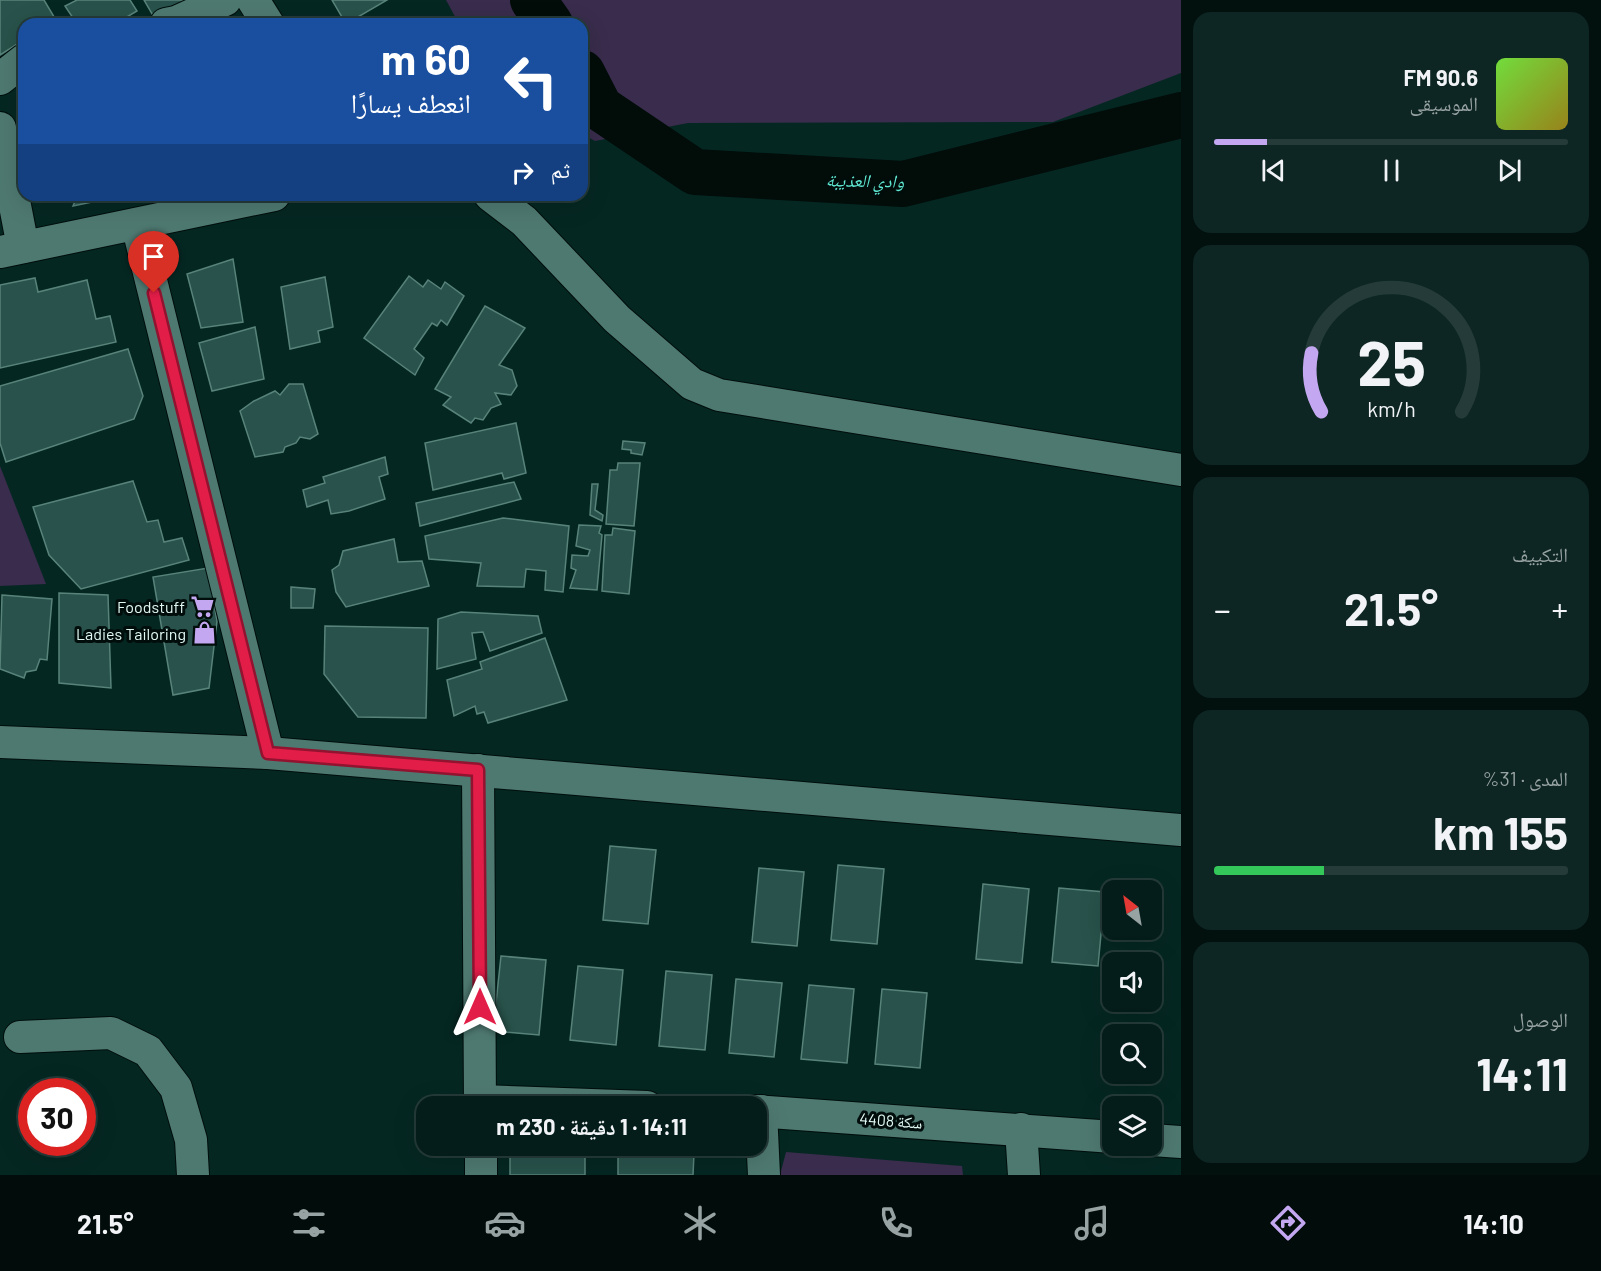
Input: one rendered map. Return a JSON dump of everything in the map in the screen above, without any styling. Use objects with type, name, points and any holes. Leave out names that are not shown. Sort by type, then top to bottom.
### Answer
[{"type":"street","points":[[185,18],[225,0]]},
{"type":"street","points":[[253,0],[264,18]]},
{"type":"street","points":[[0,79],[18,65]]},
{"type":"street","points":[[0,128],[12,250],[246,201]]},
{"type":"street","points":[[498,201],[524,221],[617,320],[692,384],[719,395],[1181,470]]},
{"type":"street","points":[[137,224],[268,753]]},
{"type":"street","points":[[0,742],[268,753],[1181,830]]},
{"type":"street","points":[[478,770],[480,1096]]},
{"type":"street","points":[[20,1037],[111,1033],[148,1051],[176,1088],[191,1140],[193,1175]]},
{"type":"street","name":"سكة 4408","points":[[767,1112],[1102,1136]]},
{"type":"street","points":[[1021,1130],[1024,1175]]},
{"type":"street","points":[[1162,1141],[1181,1142]]},
{"type":"street","points":[[481,1156],[481,1175]]},
{"type":"street","name":"سكة 4408","points":[[762,1156],[764,1175]]},
{"type":"shaded area","points":[[446,0],[1181,0],[1181,73],[1053,122],[688,123],[595,141],[588,137],[588,18],[456,18]]},
{"type":"shaded area","points":[[0,466],[46,584],[0,586]]},
{"type":"shaded area","points":[[786,1152],[962,1166],[963,1175],[780,1175]]},
{"type":"building","points":[[0,0],[44,0],[55,18],[18,18],[18,44],[0,55]]},
{"type":"building","points":[[77,0],[130,0],[137,11],[125,18],[73,18],[65,6]]},
{"type":"building","points":[[144,0],[185,0],[157,18]]},
{"type":"building","points":[[332,0],[387,0],[356,18],[342,18]]},
{"type":"building","points":[[75,201],[97,201],[73,206]]},
{"type":"building","points":[[233,259],[243,322],[201,328],[187,274]]},
{"type":"building","points":[[409,276],[423,287],[428,280],[441,289],[445,282],[464,296],[447,325],[441,320],[437,326],[432,323],[414,349],[424,358],[415,375],[364,338]]},
{"type":"building","points":[[325,277],[333,327],[318,331],[320,342],[290,349],[281,287]]},
{"type":"building","points":[[35,278],[38,292],[87,280],[96,319],[110,316],[116,342],[0,368],[0,285]]},
{"type":"building","points":[[485,306],[525,328],[499,365],[512,370],[517,386],[511,395],[495,393],[501,404],[491,408],[483,420],[475,418],[471,423],[443,405],[451,397],[435,389]]},
{"type":"building","points":[[255,327],[264,379],[212,391],[199,343]]},
{"type":"building","points":[[128,349],[143,396],[134,419],[6,462],[0,443],[0,386]]},
{"type":"building","points":[[289,384],[303,384],[318,434],[310,439],[300,437],[296,443],[285,447],[283,452],[255,457],[240,411],[275,391],[280,395]]},
{"type":"building","points":[[516,423],[526,473],[504,479],[502,473],[433,490],[425,443]]},
{"type":"building","points":[[623,441],[645,443],[642,455],[622,449]]},
{"type":"building","points":[[385,457],[388,474],[379,477],[385,499],[349,511],[331,514],[328,500],[307,507],[303,490],[325,483],[323,477]]},
{"type":"building","points":[[618,463],[640,463],[634,526],[606,524],[610,470],[617,470]]},
{"type":"building","points":[[133,481],[147,522],[158,520],[164,542],[182,538],[189,560],[81,589],[49,555],[33,507]]},
{"type":"building","points":[[514,482],[521,499],[420,526],[416,503]]},
{"type":"building","points":[[592,484],[598,484],[595,510],[603,515],[602,521],[590,515]]},
{"type":"building","points":[[503,518],[569,526],[563,592],[545,590],[546,571],[526,569],[524,587],[477,586],[481,563],[429,559],[425,536]]},
{"type":"building","points":[[579,525],[601,526],[597,590],[570,588],[576,570],[571,568],[572,555],[588,556],[590,550],[576,546]]},
{"type":"building","points":[[613,528],[635,531],[629,594],[602,591],[605,535],[612,535]]},
{"type":"building","points":[[394,539],[398,562],[422,561],[429,586],[346,607],[336,592],[332,570],[339,565],[343,551]]},
{"type":"building","points":[[208,568],[217,621],[209,688],[173,695],[153,577]]},
{"type":"building","points":[[291,587],[315,589],[313,608],[291,608]]},
{"type":"building","points":[[59,593],[108,595],[111,688],[59,683]]},
{"type":"building","points":[[2,595],[52,599],[47,660],[40,659],[36,670],[26,672],[24,678],[0,669]]},
{"type":"building","points":[[461,612],[538,616],[542,633],[490,651],[483,632],[472,633],[476,659],[437,669],[438,619]]},
{"type":"building","points":[[325,626],[428,628],[426,718],[358,717],[324,674]]},
{"type":"building","points":[[545,638],[567,700],[488,723],[484,712],[477,714],[475,706],[454,716],[447,680],[482,669],[480,662]]},
{"type":"building","points":[[610,846],[656,850],[648,924],[603,920]]},
{"type":"building","points":[[838,865],[884,869],[877,944],[831,940]]},
{"type":"building","points":[[759,868],[804,872],[797,946],[752,942]]},
{"type":"building","points":[[983,884],[1029,889],[1022,963],[976,959]]},
{"type":"building","points":[[1059,888],[1102,892],[1098,966],[1052,962]]},
{"type":"building","points":[[501,956],[546,960],[539,1035],[493,1031]]},
{"type":"building","points":[[578,966],[623,970],[616,1045],[570,1040]]},
{"type":"building","points":[[666,971],[712,975],[705,1050],[659,1046]]},
{"type":"building","points":[[736,979],[782,983],[774,1057],[729,1053]]},
{"type":"building","points":[[809,985],[854,989],[847,1063],[801,1059]]},
{"type":"building","points":[[882,989],[927,993],[920,1068],[875,1064]]},
{"type":"building","points":[[510,1156],[585,1156],[585,1175],[510,1175]]},
{"type":"building","points":[[618,1156],[694,1156],[693,1175],[618,1175]]},
{"type":"waterway","name":"وادي العذيبة","points":[[533,0],[546,18]]},
{"type":"waterway","name":"وادي العذيبة","points":[[588,85],[600,108],[695,172],[903,184],[1181,115]]},
{"type":"place","name":"Foodstuff","points":[[203,606]]},
{"type":"place","name":"Ladies Tailoring","points":[[204,633]]},
{"type":"route","points":[[154,293],[268,753],[478,770],[480,1007]]}]
